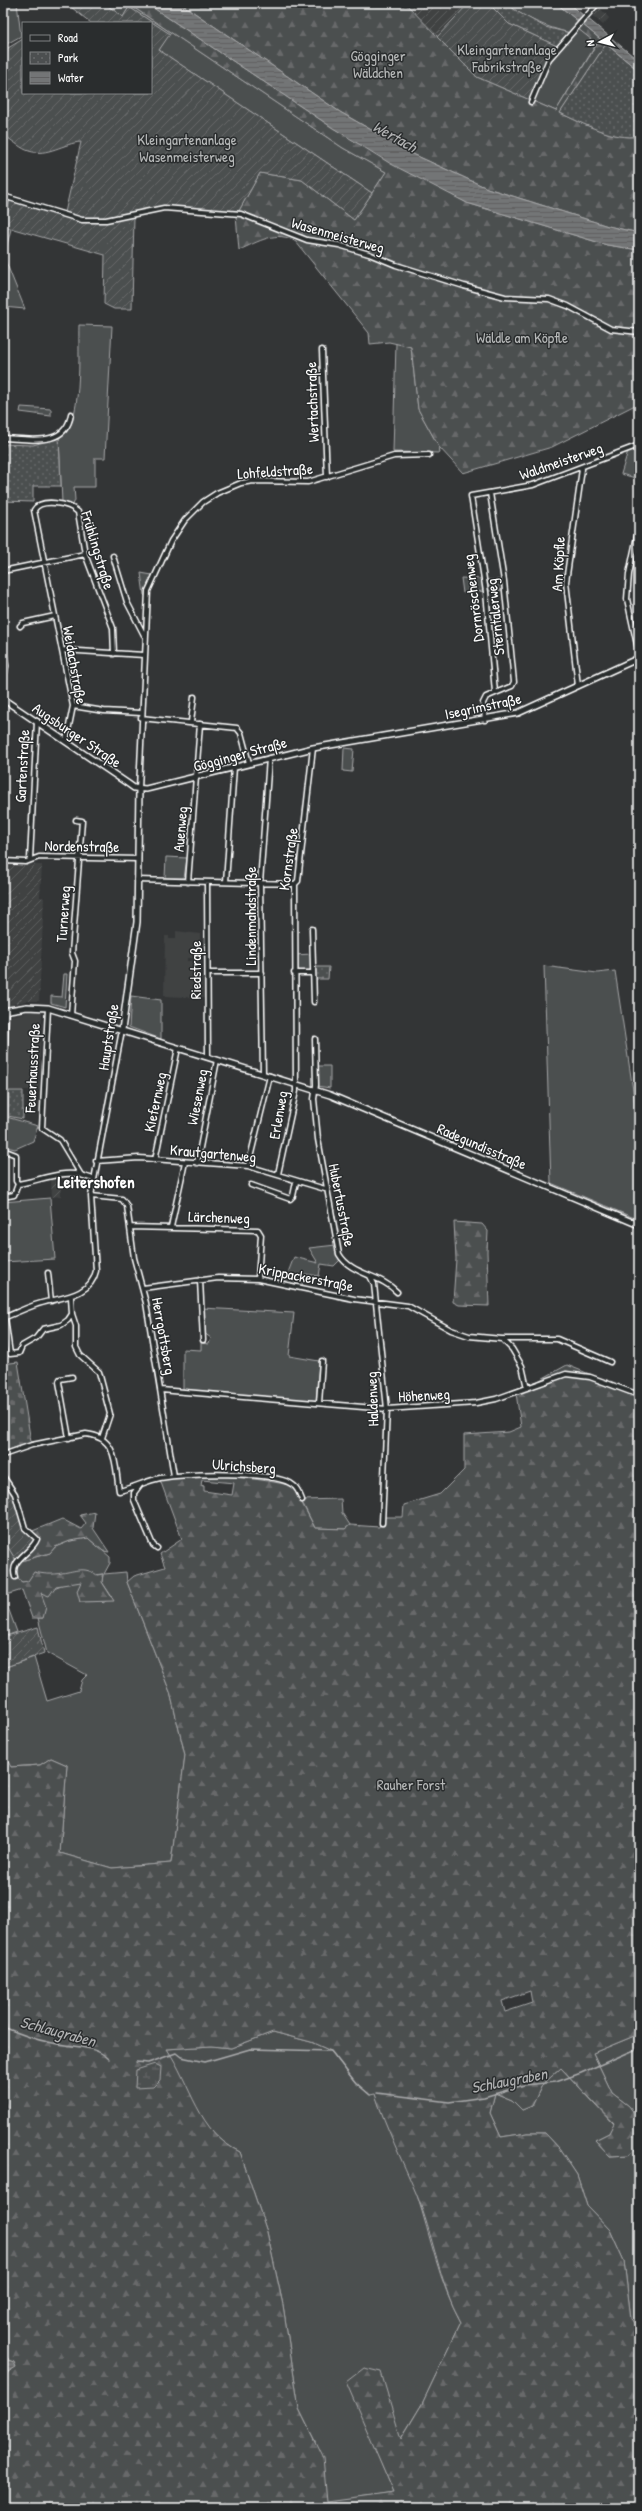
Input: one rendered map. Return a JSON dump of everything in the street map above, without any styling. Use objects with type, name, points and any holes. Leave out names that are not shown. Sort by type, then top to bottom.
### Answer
[{"type":"street","points":[[531,102],[549,59],[598,3]]},
{"type":"street","name":"Wasenmeisterweg","points":[[3,196],[82,220],[106,220],[164,208],[241,214],[307,240],[339,245],[370,254],[407,269],[504,297],[549,299],[568,306],[611,329],[639,332]]},
{"type":"street","name":"Wertachstraße","points":[[322,350],[327,477]]},
{"type":"street","points":[[3,438],[55,438],[66,430],[71,414]]},
{"type":"street","name":"Waldmeisterweg","points":[[490,493],[522,488],[582,468],[639,445]]},
{"type":"street","name":"Lohfeldstraße","points":[[139,789],[141,715],[148,591],[177,530],[203,502],[229,487],[241,483],[253,481],[308,482],[394,456],[429,455]]},
{"type":"street","name":"Am Köpfle","points":[[578,686],[566,582],[582,468]]},
{"type":"street","name":"Sterntalerweg","points":[[485,720],[484,699],[495,692],[512,686],[514,682],[504,581],[490,493]]},
{"type":"street","name":"Dornröschenweg","points":[[490,493],[471,496],[486,592],[495,692]]},
{"type":"street","name":"Frühlingstraße","points":[[40,504],[67,505],[78,512],[84,554],[113,628],[114,654]]},
{"type":"street","name":"Weidachstraße","points":[[40,504],[34,510],[73,706],[66,741]]},
{"type":"street","points":[[639,527],[629,574],[627,599],[639,654]]},
{"type":"street","points":[[3,571],[84,554]]},
{"type":"street","points":[[113,556],[127,602],[145,636]]},
{"type":"street","name":"Weidachstraße","points":[[20,626],[23,623],[55,616]]},
{"type":"street","points":[[3,643],[6,666],[3,683]]},
{"type":"street","points":[[62,650],[144,655]]},
{"type":"street","name":"Isegrimstraße","points":[[346,742],[485,720],[518,713],[639,658]]},
{"type":"street","points":[[191,722],[194,697]]},
{"type":"street","name":"Augsburger Straße","points":[[3,699],[127,783],[139,789]]},
{"type":"street","points":[[73,706],[237,728],[241,733],[249,763]]},
{"type":"street","name":"Gartenstraße","points":[[30,860],[37,722]]},
{"type":"street","name":"Auenweg","points":[[188,882],[200,724]]},
{"type":"street","name":"Gögginger Straße","points":[[139,789],[163,786],[268,758],[346,742]]},
{"type":"street","name":"Kornstraße","points":[[295,1084],[295,884],[298,881],[313,748]]},
{"type":"street","name":"Lindenmahdstraße","points":[[263,1074],[260,883],[268,758]]},
{"type":"street","points":[[226,882],[234,767]]},
{"type":"street","name":"Hauptstraße","points":[[71,1297],[89,1286],[94,1279],[96,1271],[91,1196],[96,1161],[122,1030],[136,933],[139,789]]},
{"type":"street","name":"Turnerweg","points":[[71,1015],[75,961],[72,953],[82,821],[76,820]]},
{"type":"street","name":"Nordenstraße","points":[[3,861],[26,862],[39,856],[138,859]]},
{"type":"street","points":[[137,880],[295,884]]},
{"type":"street","name":"Riedstraße","points":[[207,882],[208,1057]]},
{"type":"street","points":[[312,929],[314,1002]]},
{"type":"street","points":[[208,973],[262,973]]},
{"type":"street","points":[[294,973],[313,973]]},
{"type":"street","name":"Radegundisstraße","points":[[4,1010],[27,1006],[48,1008],[315,1090],[639,1225]]},
{"type":"street","name":"Feuerhausstraße","points":[[48,1008],[42,1128],[60,1140],[81,1175]]},
{"type":"street","points":[[3,1107],[4,1010]]},
{"type":"street","points":[[315,1039],[315,1090]]},
{"type":"street","name":"Kiefernweg","points":[[155,1160],[178,1048]]},
{"type":"street","name":"Wiesenweg","points":[[197,1163],[217,1060]]},
{"type":"street","points":[[248,1166],[270,1076]]},
{"type":"street","name":"Erlenweg","points":[[278,1174],[296,1091],[295,1084]]},
{"type":"street","name":"Hubertusstraße","points":[[315,1090],[318,1139],[325,1190],[339,1254],[348,1266],[369,1274],[386,1283],[397,1292]]},
{"type":"street","points":[[3,1150],[16,1155],[16,1181],[18,1184],[14,1195],[3,1197]]},
{"type":"street","name":"Krautgartenweg","points":[[96,1161],[139,1158],[248,1166],[278,1174],[296,1182],[325,1190]]},
{"type":"street","points":[[171,1227],[185,1162]]},
{"type":"street","points":[[18,1184],[37,1181],[47,1177],[74,1173],[93,1178]]},
{"type":"street","points":[[251,1185],[290,1199],[293,1196],[296,1182]]},
{"type":"street","name":"Herrgottsberg","points":[[91,1196],[122,1199],[127,1206],[134,1258],[143,1288],[174,1476]]},
{"type":"street","name":"Lärchenweg","points":[[130,1227],[258,1230],[261,1235],[258,1279]]},
{"type":"street","points":[[48,1273],[51,1301]]},
{"type":"street","name":"Haldenweg","points":[[369,1274],[374,1284],[387,1409],[382,1523]]},
{"type":"street","name":"Krippackerstraße","points":[[143,1288],[200,1280],[258,1279],[376,1302],[408,1306],[450,1330],[469,1336],[502,1339]]},
{"type":"street","points":[[200,1280],[203,1340]]},
{"type":"street","points":[[72,1314],[68,1320],[61,1325],[44,1329],[36,1338],[22,1346],[19,1353],[10,1354],[4,1318],[51,1301],[71,1297],[72,1314],[76,1326],[74,1341],[78,1352],[99,1372],[110,1414],[102,1438]]},
{"type":"street","points":[[502,1339],[557,1339],[610,1362]]},
{"type":"street","points":[[502,1339],[512,1349],[522,1366],[527,1388]]},
{"type":"street","points":[[319,1403],[322,1361]]},
{"type":"street","name":"Höhenweg","points":[[161,1390],[387,1409],[476,1403],[527,1388],[566,1374],[590,1377],[639,1395]]},
{"type":"street","points":[[69,1438],[59,1382],[60,1379],[72,1377]]},
{"type":"street","points":[[3,1455],[32,1445],[86,1434],[102,1438],[110,1447],[119,1491],[140,1484],[174,1476]]},
{"type":"street","name":"Ulrichsberg","points":[[174,1476],[248,1475],[280,1480],[293,1484],[302,1500]]},
{"type":"street","points":[[3,1476],[15,1494],[25,1528],[37,1539],[35,1546],[15,1564],[13,1571],[15,1576]]},
{"type":"street","points":[[140,1484],[134,1493],[134,1500],[153,1545],[157,1548]]},
{"type":"shaded area","points":[[405,3],[469,3],[437,37]]},
{"type":"shaded area","points":[[600,8],[609,18],[603,25],[593,16]]},
{"type":"shaded area","points":[[639,403],[639,427],[630,406]]},
{"type":"shaded area","points":[[3,864],[42,865],[40,897],[44,898],[39,1001],[26,1001],[3,1007]]},
{"type":"shaded area","points":[[176,931],[200,934],[200,958],[187,958],[187,961],[200,960],[200,976],[205,976],[205,998],[164,996],[165,936],[169,936],[169,939],[176,939]]},
{"type":"shaded area","points":[[28,1012],[42,1012],[39,1090],[5,1090],[7,1016]]},
{"type":"shaded area","points":[[51,1180],[60,1181],[61,1196],[52,1197]]},
{"type":"green space","points":[[3,3],[17,3],[21,36],[3,46]]},
{"type":"green space","name":"Kleingartenanlage Wasenmeisterweg","points":[[66,3],[104,3],[123,17],[129,7],[152,22],[90,22]]},
{"type":"green space","points":[[104,3],[127,3],[343,148],[386,172],[372,193],[159,50],[169,34],[129,7],[123,17]]},
{"type":"green space","name":"Wäldle am Köpfle","points":[[127,3],[146,3],[333,128],[467,203],[607,245],[639,250],[639,403],[552,447],[463,473],[439,447],[418,409],[411,347],[389,342],[370,344],[369,333],[296,242],[289,238],[268,238],[239,250],[236,216],[260,173],[302,180],[354,220],[386,172],[343,148]]},
{"type":"green space","name":"Gögginger Wäldchen","points":[[180,3],[405,3],[477,77],[556,111],[597,44],[577,28],[582,24],[606,44],[560,113],[609,134],[630,137],[639,136],[639,233],[608,226],[487,188],[415,155],[340,112]]},
{"type":"green space","name":"Kleingartenanlage Fabrikstraße","points":[[469,3],[488,3],[509,24],[557,46],[548,58],[530,100],[477,77],[437,37]]},
{"type":"green space","points":[[488,3],[506,3],[518,12],[545,27],[570,33],[557,46],[509,24]]},
{"type":"green space","points":[[506,3],[556,3],[579,22],[570,33],[536,22],[513,9]]},
{"type":"green space","name":"Kleingartenanlage Wasenmeisterweg","points":[[152,22],[170,34],[159,50],[372,193],[354,220],[302,180],[260,173],[236,216],[164,210],[134,216],[132,309],[114,309],[104,304],[105,255],[3,226],[10,200],[64,217],[81,142],[49,151],[36,152],[24,149],[8,138],[3,103],[3,51],[22,40],[22,94],[152,94]]},
{"type":"green space","points":[[577,28],[597,43],[556,111],[533,101],[549,59]]},
{"type":"green space","points":[[606,44],[639,71],[639,136],[630,137],[609,134],[560,113]]},
{"type":"green space","points":[[3,226],[11,229],[4,257],[25,309],[3,307]]},
{"type":"green space","points":[[79,325],[112,326],[105,458],[95,458],[95,487],[74,487],[75,500],[73,505],[62,502],[59,438],[67,431],[73,420],[76,404],[79,369]]},
{"type":"green space","points":[[396,343],[411,347],[418,409],[439,447],[440,453],[393,452]]},
{"type":"green space","points":[[21,407],[51,409],[51,416],[20,412]]},
{"type":"green space","points":[[59,438],[61,486],[33,486],[33,502],[3,501],[3,444],[33,445]]},
{"type":"green space","points":[[639,446],[639,479],[621,474],[628,451]]},
{"type":"green space","points":[[141,573],[152,575],[145,596],[144,595]]},
{"type":"green space","points":[[461,578],[483,579],[485,591],[463,593]]},
{"type":"green space","points":[[487,580],[502,580],[503,590],[489,591]]},
{"type":"green space","points":[[344,748],[354,749],[352,772],[343,771]]},
{"type":"green space","points":[[166,857],[187,858],[184,878],[165,878]]},
{"type":"green space","points":[[312,954],[312,971],[295,971],[294,955]]},
{"type":"green space","points":[[544,966],[597,973],[615,971],[634,1097],[639,1168],[639,1220],[551,1183]]},
{"type":"green space","points":[[314,967],[329,967],[328,979],[315,979]]},
{"type":"green space","points":[[64,974],[67,974],[65,1007],[51,1003],[51,996],[62,997]]},
{"type":"green space","points":[[131,996],[161,1000],[161,1039],[129,1027]]},
{"type":"green space","points":[[317,1066],[330,1066],[330,1088],[317,1086]]},
{"type":"green space","points":[[9,1091],[23,1091],[23,1119],[8,1116]]},
{"type":"green space","points":[[3,1116],[38,1126],[33,1141],[15,1149],[3,1146]]},
{"type":"green space","points":[[50,1198],[55,1259],[3,1262],[3,1202]]},
{"type":"green space","points":[[454,1222],[482,1224],[488,1231],[487,1252],[489,1306],[459,1305],[453,1302],[456,1259]]},
{"type":"green space","points":[[336,1245],[341,1259],[334,1266],[321,1264],[319,1276],[305,1274],[302,1287],[284,1283],[294,1257],[318,1263],[309,1248]]},
{"type":"green space","points":[[202,1308],[294,1313],[289,1356],[319,1361],[316,1401],[183,1390],[183,1349],[201,1350],[201,1343],[209,1344],[211,1338],[204,1333]]},
{"type":"green space","points":[[18,1362],[31,1442],[3,1452],[3,1364]]},
{"type":"green space","name":"Rauher Forst","points":[[567,1365],[639,1394],[639,2034],[593,2053],[612,2093],[629,2106],[639,2120],[639,2146],[628,2155],[610,2156],[595,2140],[609,2133],[614,2123],[561,2068],[542,2085],[532,2106],[522,2110],[512,2100],[495,2093],[490,2113],[501,2137],[527,2133],[545,2133],[559,2148],[577,2175],[587,2206],[610,2230],[624,2261],[631,2319],[639,2329],[639,2508],[3,2508],[3,2375],[8,2373],[8,2358],[3,2358],[3,1752],[11,1767],[40,1765],[51,1758],[67,1765],[60,1853],[112,1868],[171,1863],[185,1755],[170,1692],[127,1582],[134,1576],[165,1567],[160,1554],[182,1539],[160,1480],[225,1476],[257,1479],[289,1485],[294,1488],[315,1528],[345,1529],[350,1525],[379,1527],[385,1517],[403,1517],[404,1505],[440,1494],[464,1470],[464,1435],[509,1432],[521,1427],[516,1393]],"holes":[[[202,1480],[234,1483],[232,1495],[204,1491],[204,1486],[201,1485]],[[530,1991],[532,2003],[505,2012],[502,2001]],[[273,2032],[311,2042],[331,2051],[356,2083],[370,2095],[375,2094],[389,2132],[422,2209],[441,2275],[461,2322],[422,2404],[401,2439],[381,2372],[364,2368],[346,2382],[394,2493],[327,2502],[323,2458],[299,2409],[283,2305],[267,2232],[240,2152],[226,2144],[214,2133],[197,2106],[167,2049],[211,2046],[231,2048]]]},
{"type":"green space","points":[[3,1476],[15,1494],[25,1528],[37,1539],[17,1562],[3,1539]]},
{"type":"green space","points":[[341,1499],[342,1513],[350,1525],[345,1529],[315,1528],[301,1500]]},
{"type":"green space","points":[[95,1512],[93,1528],[109,1552],[103,1551],[88,1538],[70,1541],[55,1547],[50,1553],[17,1562],[15,1577],[22,1582],[28,1581],[34,1572],[55,1574],[84,1570],[97,1575],[103,1574],[102,1582],[114,1601],[80,1602],[77,1591],[81,1582],[56,1586],[49,1596],[41,1593],[46,1607],[43,1618],[32,1618],[22,1590],[3,1596],[3,1539],[17,1561],[30,1532],[62,1519],[81,1529],[86,1523],[80,1515]]},
{"type":"green space","points":[[88,1538],[110,1557],[110,1563],[104,1574],[126,1572],[127,1582],[170,1692],[185,1755],[171,1863],[112,1868],[60,1853],[67,1765],[51,1758],[40,1765],[10,1767],[3,1752],[3,1668],[34,1657],[47,1701],[79,1691],[82,1680],[87,1675],[47,1653],[38,1618],[43,1618],[41,1593],[69,1582],[81,1581],[80,1602],[100,1600],[103,1603],[112,1597],[102,1582],[103,1574],[22,1582],[15,1577],[17,1562],[50,1553],[55,1547],[70,1541]]},
{"type":"green space","points":[[3,1594],[17,1632],[3,1637]]},
{"type":"green space","points":[[38,1627],[44,1653],[3,1668],[3,1637]]},
{"type":"green space","points":[[273,2032],[311,2042],[331,2051],[356,2083],[375,2093],[379,2106],[417,2195],[441,2276],[453,2307],[461,2322],[422,2404],[400,2440],[347,2382],[394,2493],[327,2503],[315,2441],[299,2409],[283,2305],[267,2232],[240,2152],[226,2144],[205,2121],[188,2093],[167,2049],[211,2046],[231,2048]]},
{"type":"green space","points":[[639,2034],[639,2120],[629,2106],[612,2093],[593,2053]]},
{"type":"green space","points":[[155,2064],[161,2067],[160,2080],[153,2087],[135,2088],[136,2070]]},
{"type":"green space","points":[[561,2068],[614,2124],[609,2133],[595,2140],[610,2156],[628,2155],[639,2146],[639,2329],[631,2319],[624,2261],[610,2230],[587,2206],[577,2175],[559,2148],[545,2133],[527,2133],[501,2137],[490,2113],[495,2093],[512,2100],[522,2110],[532,2106],[542,2085]]},
{"type":"water","points":[[146,3],[180,3],[340,112],[415,155],[487,188],[608,226],[639,233],[639,250],[607,245],[467,203],[391,164],[333,128]]},
{"type":"water","points":[[556,3],[569,3],[584,16],[579,22]]},
{"type":"water","points":[[587,18],[639,61],[639,71],[582,24]]},
{"type":"water","points":[[3,2358],[14,2362],[16,2367],[3,2375]]},
{"type":"waterway","name":"Schlaugraben","points":[[6,2028],[42,2041],[88,2048],[103,2054],[109,2059]]},
{"type":"waterway","name":"Schlaugraben","points":[[377,2093],[449,2102],[484,2097],[524,2085],[556,2082],[639,2048]]},
{"type":"waterway","name":"Schlaugraben","points":[[136,2062],[148,2063],[176,2053],[181,2057],[205,2062],[250,2049],[331,2051],[356,2083],[370,2095]]},
{"type":"district","name":"Leitershofen","points":[[96,1181]]},
{"type":"water label","name":"Wertach","points":[[395,136]]}]
